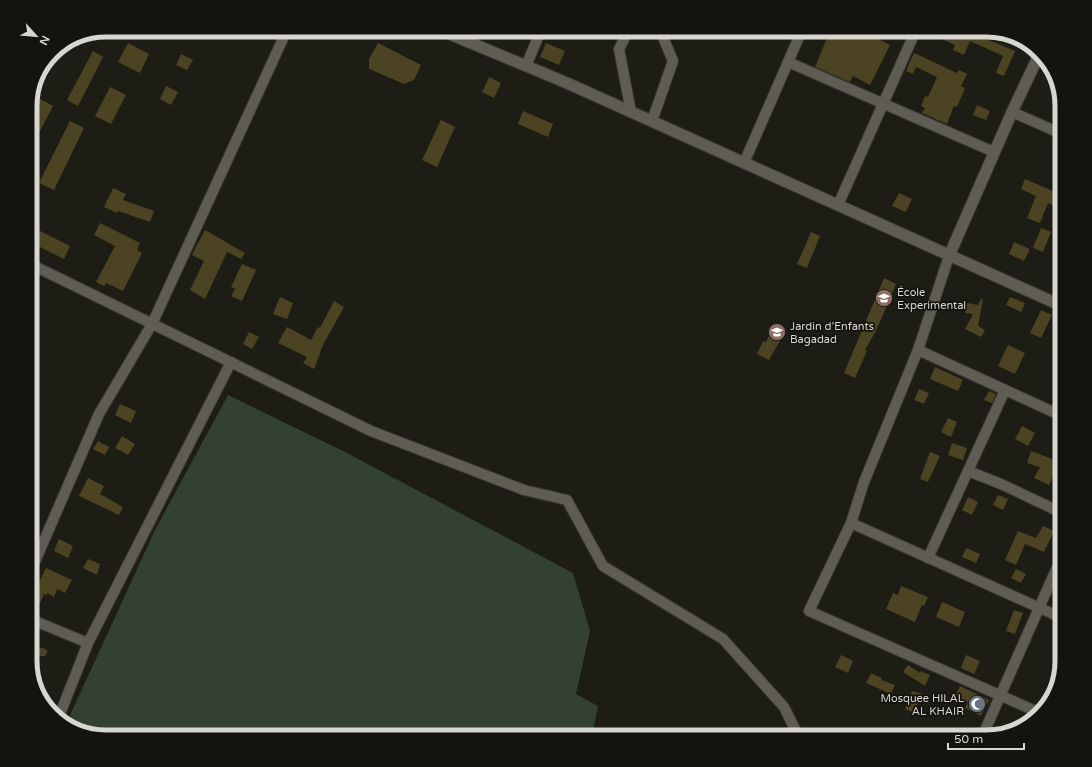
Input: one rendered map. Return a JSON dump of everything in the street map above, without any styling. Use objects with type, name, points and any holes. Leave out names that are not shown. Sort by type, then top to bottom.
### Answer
[{"type":"street","points":[[37,557],[100,414],[152,324],[284,37]]},
{"type":"street","points":[[457,37],[652,121],[949,256],[1055,302]]},
{"type":"street","points":[[526,66],[539,37]]},
{"type":"street","points":[[625,37],[619,49],[631,112]]},
{"type":"street","points":[[652,121],[673,61],[663,37]]},
{"type":"street","points":[[744,163],[799,37]]},
{"type":"street","points":[[838,205],[913,37]]},
{"type":"street","points":[[1034,710],[809,611],[851,524],[864,482],[918,350],[949,256],[994,152],[1037,60]]},
{"type":"street","points":[[788,62],[994,152]]},
{"type":"street","points":[[1012,112],[1055,131]]},
{"type":"street","points":[[37,267],[371,431],[524,490],[567,500],[603,566],[723,638],[784,707],[796,730]]},
{"type":"street","points":[[918,350],[1055,413]]},
{"type":"street","points":[[61,713],[88,643],[230,362]]},
{"type":"street","points":[[928,558],[1005,390]]},
{"type":"street","points":[[968,471],[1001,484],[1055,510]]},
{"type":"street","points":[[851,524],[1055,615]]},
{"type":"street","points":[[985,730],[1055,571]]},
{"type":"street","points":[[37,622],[88,643]]},
{"type":"green space","points":[[228,395],[347,453],[573,573],[590,631],[576,694],[598,706],[593,730],[106,730],[88,728],[76,723],[69,718],[155,530]]},
{"type":"building","points":[[824,37],[875,37],[890,45],[870,85],[853,76],[850,82],[815,67],[827,38]]},
{"type":"building","points":[[937,37],[985,37],[1015,51],[1004,76],[996,73],[1003,56],[970,41],[964,55],[953,50],[955,45]]},
{"type":"building","points":[[128,43],[149,54],[140,73],[118,62]]},
{"type":"building","points":[[378,43],[421,65],[414,80],[404,84],[369,69],[369,59]]},
{"type":"building","points":[[546,43],[565,51],[559,65],[540,57]]},
{"type":"building","points":[[93,51],[103,57],[78,106],[67,100]]},
{"type":"building","points":[[914,53],[957,73],[959,70],[967,74],[961,86],[965,88],[957,107],[954,106],[947,124],[922,113],[925,108],[921,106],[925,96],[928,97],[937,77],[916,67],[913,74],[906,71]]},
{"type":"building","points":[[181,54],[193,60],[187,70],[176,65]]},
{"type":"building","points":[[489,77],[501,83],[494,98],[482,92]]},
{"type":"building","points":[[166,86],[178,92],[171,105],[160,99]]},
{"type":"building","points":[[110,87],[126,95],[111,124],[95,116]]},
{"type":"building","points":[[38,97],[53,106],[37,137]]},
{"type":"building","points":[[977,105],[990,111],[986,120],[973,115]]},
{"type":"building","points":[[523,111],[553,124],[548,137],[518,124]]},
{"type":"building","points":[[441,120],[455,127],[437,167],[422,160]]},
{"type":"building","points":[[70,121],[84,128],[54,190],[39,183]]},
{"type":"building","points":[[1025,179],[1055,192],[1055,206],[1048,203],[1040,223],[1027,218],[1036,196],[1021,189]]},
{"type":"building","points":[[113,188],[126,194],[123,200],[154,211],[150,222],[118,211],[117,213],[104,207]]},
{"type":"building","points":[[899,193],[912,199],[906,212],[892,206]]},
{"type":"building","points":[[100,223],[140,243],[137,250],[142,253],[123,291],[106,283],[104,286],[96,282],[115,246],[94,235]]},
{"type":"building","points":[[1041,228],[1051,232],[1043,252],[1033,248]]},
{"type":"building","points":[[37,230],[70,246],[64,259],[37,246]]},
{"type":"building","points":[[205,230],[245,253],[241,259],[227,252],[205,299],[190,290],[204,261],[192,255]]},
{"type":"building","points":[[811,232],[820,236],[807,268],[797,264]]},
{"type":"building","points":[[1014,242],[1030,249],[1024,261],[1009,254]]},
{"type":"building","points":[[242,264],[256,270],[242,301],[231,296],[235,289],[231,287]]},
{"type":"building","points":[[884,278],[896,284],[876,331],[865,350],[867,351],[855,378],[844,373]]},
{"type":"building","points":[[280,297],[293,303],[287,319],[273,314]]},
{"type":"building","points":[[1010,297],[1025,303],[1021,312],[1006,305]]},
{"type":"building","points":[[981,299],[983,299],[978,326],[985,330],[981,337],[965,329],[973,314],[965,313],[967,303],[978,305]]},
{"type":"building","points":[[334,301],[344,307],[323,345],[314,369],[303,363],[307,357],[278,343],[287,327],[311,340],[318,327],[320,328]]},
{"type":"building","points":[[1041,310],[1052,315],[1041,338],[1030,333]]},
{"type":"building","points":[[775,324],[786,330],[769,360],[757,354],[763,341],[766,342]]},
{"type":"building","points":[[249,332],[259,337],[252,349],[243,344]]},
{"type":"building","points":[[1008,345],[1025,353],[1015,374],[998,366]]},
{"type":"building","points":[[935,367],[963,380],[958,391],[930,379]]},
{"type":"building","points":[[919,389],[929,393],[924,404],[914,400]]},
{"type":"building","points":[[989,391],[996,394],[992,403],[984,400]]},
{"type":"building","points":[[120,404],[136,411],[131,423],[115,415]]},
{"type":"building","points":[[948,418],[957,422],[951,437],[941,432]]},
{"type":"building","points":[[1022,426],[1035,433],[1028,446],[1015,439]]},
{"type":"building","points":[[122,436],[135,444],[128,455],[115,448]]},
{"type":"building","points":[[98,441],[109,447],[105,455],[93,449]]},
{"type":"building","points":[[952,443],[967,448],[963,460],[948,455]]},
{"type":"building","points":[[1031,451],[1055,460],[1055,472],[1049,485],[1034,478],[1040,467],[1027,463]]},
{"type":"building","points":[[930,452],[940,456],[928,482],[920,479]]},
{"type":"building","points":[[88,478],[104,486],[100,494],[123,507],[119,515],[79,496]]},
{"type":"building","points":[[998,495],[1008,499],[1003,510],[993,505]]},
{"type":"building","points":[[968,497],[978,502],[972,515],[962,510]]},
{"type":"building","points":[[1043,526],[1054,531],[1044,552],[1025,544],[1016,565],[1005,560],[1018,531],[1036,538]]},
{"type":"building","points":[[59,539],[73,546],[68,558],[54,551]]},
{"type":"building","points":[[966,548],[980,554],[976,563],[962,557]]},
{"type":"building","points":[[88,559],[100,564],[97,575],[83,568]]},
{"type":"building","points":[[46,568],[72,580],[65,593],[57,589],[54,597],[47,593],[47,595],[44,594],[37,610],[37,587]]},
{"type":"building","points":[[1016,569],[1026,574],[1021,583],[1011,578]]},
{"type":"building","points":[[901,586],[928,597],[924,606],[922,605],[915,622],[886,609],[893,593],[898,595]]},
{"type":"building","points":[[942,602],[965,612],[959,627],[936,617]]},
{"type":"building","points":[[1014,610],[1023,613],[1015,634],[1006,631]]},
{"type":"building","points":[[37,648],[43,648],[48,651],[45,656],[37,656]]},
{"type":"building","points":[[841,655],[853,661],[848,673],[835,667]]},
{"type":"building","points":[[966,655],[980,661],[974,674],[961,668]]},
{"type":"building","points":[[908,665],[920,673],[920,671],[930,675],[925,686],[903,672]]},
{"type":"building","points":[[871,673],[882,678],[881,680],[895,685],[891,694],[866,683]]},
{"type":"building","points":[[960,686],[989,700],[981,716],[965,708],[968,702],[955,696]]},
{"type":"building","points":[[912,691],[922,694],[914,713],[905,709]]},
{"type":"place","name":"École Experimental","points":[[884,298]]},
{"type":"place","name":"Jardin d’Enfants Bagadad","points":[[777,332]]},
{"type":"place","name":"Mosquee HILAL AL KHAIR","points":[[977,704]]}]
